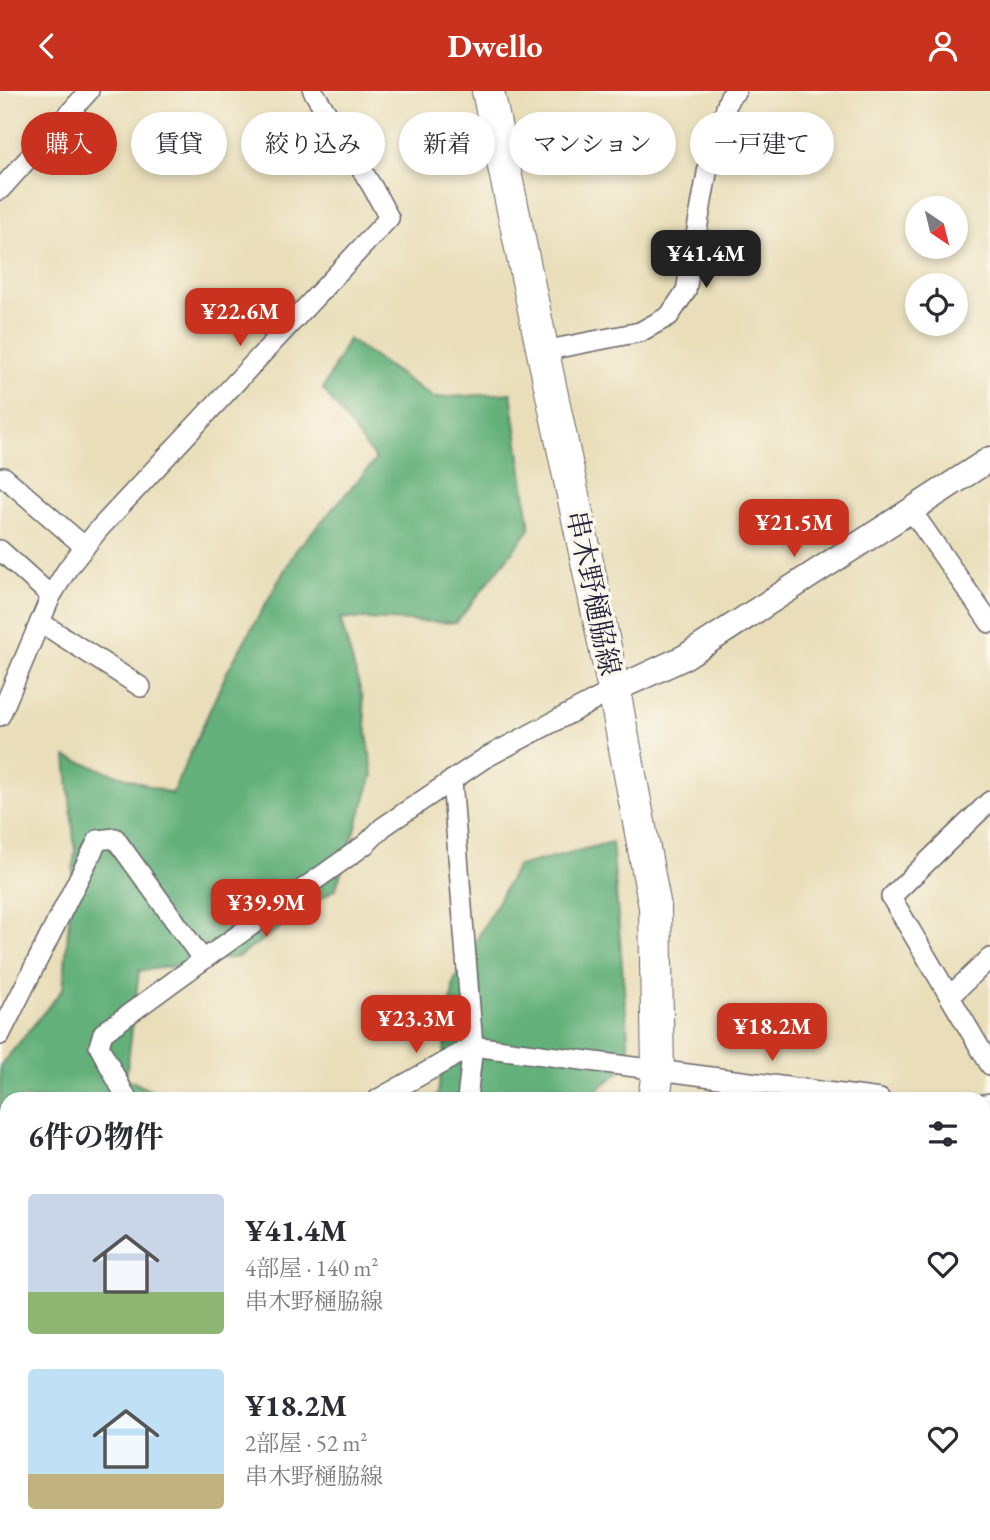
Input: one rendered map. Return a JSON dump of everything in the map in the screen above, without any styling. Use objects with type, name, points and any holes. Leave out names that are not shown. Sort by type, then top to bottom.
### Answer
[{"type":"main road","name":"串木野樋脇線","points":[[488,91],[614,689],[655,907],[656,1085]]},
{"type":"street","points":[[0,190],[89,91]]},
{"type":"street","points":[[0,716],[51,596],[68,568],[108,519],[389,218],[313,91]]},
{"type":"street","points":[[543,352],[640,332],[669,316],[686,291],[709,162],[729,98],[736,91]]},
{"type":"street","points":[[123,1092],[99,1046],[103,1033],[366,844],[383,827],[485,758],[614,689],[683,658],[990,459]]},
{"type":"street","points":[[4,477],[85,547]]},
{"type":"street","points":[[911,510],[990,622]]},
{"type":"street","points":[[0,550],[51,596]]},
{"type":"street","points":[[40,622],[141,687]]},
{"type":"street","points":[[452,781],[473,1046],[468,1092]]},
{"type":"street","points":[[990,801],[891,897],[990,1065]]},
{"type":"street","points":[[0,1035],[98,840],[115,838],[203,960]]},
{"type":"street","points":[[951,995],[990,958]]},
{"type":"street","points":[[391,1092],[473,1046],[656,1085],[767,1083],[831,1092]]},
{"type":"green space","points":[[348,339],[434,398],[511,393],[530,529],[456,623],[340,618],[362,696],[373,775],[336,888],[238,957],[139,971],[126,1078],[153,1092],[0,1092],[0,1066],[63,989],[75,851],[66,757],[172,794],[227,672],[296,550],[376,460],[323,389]]},
{"type":"green space","points":[[612,842],[630,1063],[595,1092],[438,1092],[454,981],[517,866]]}]
